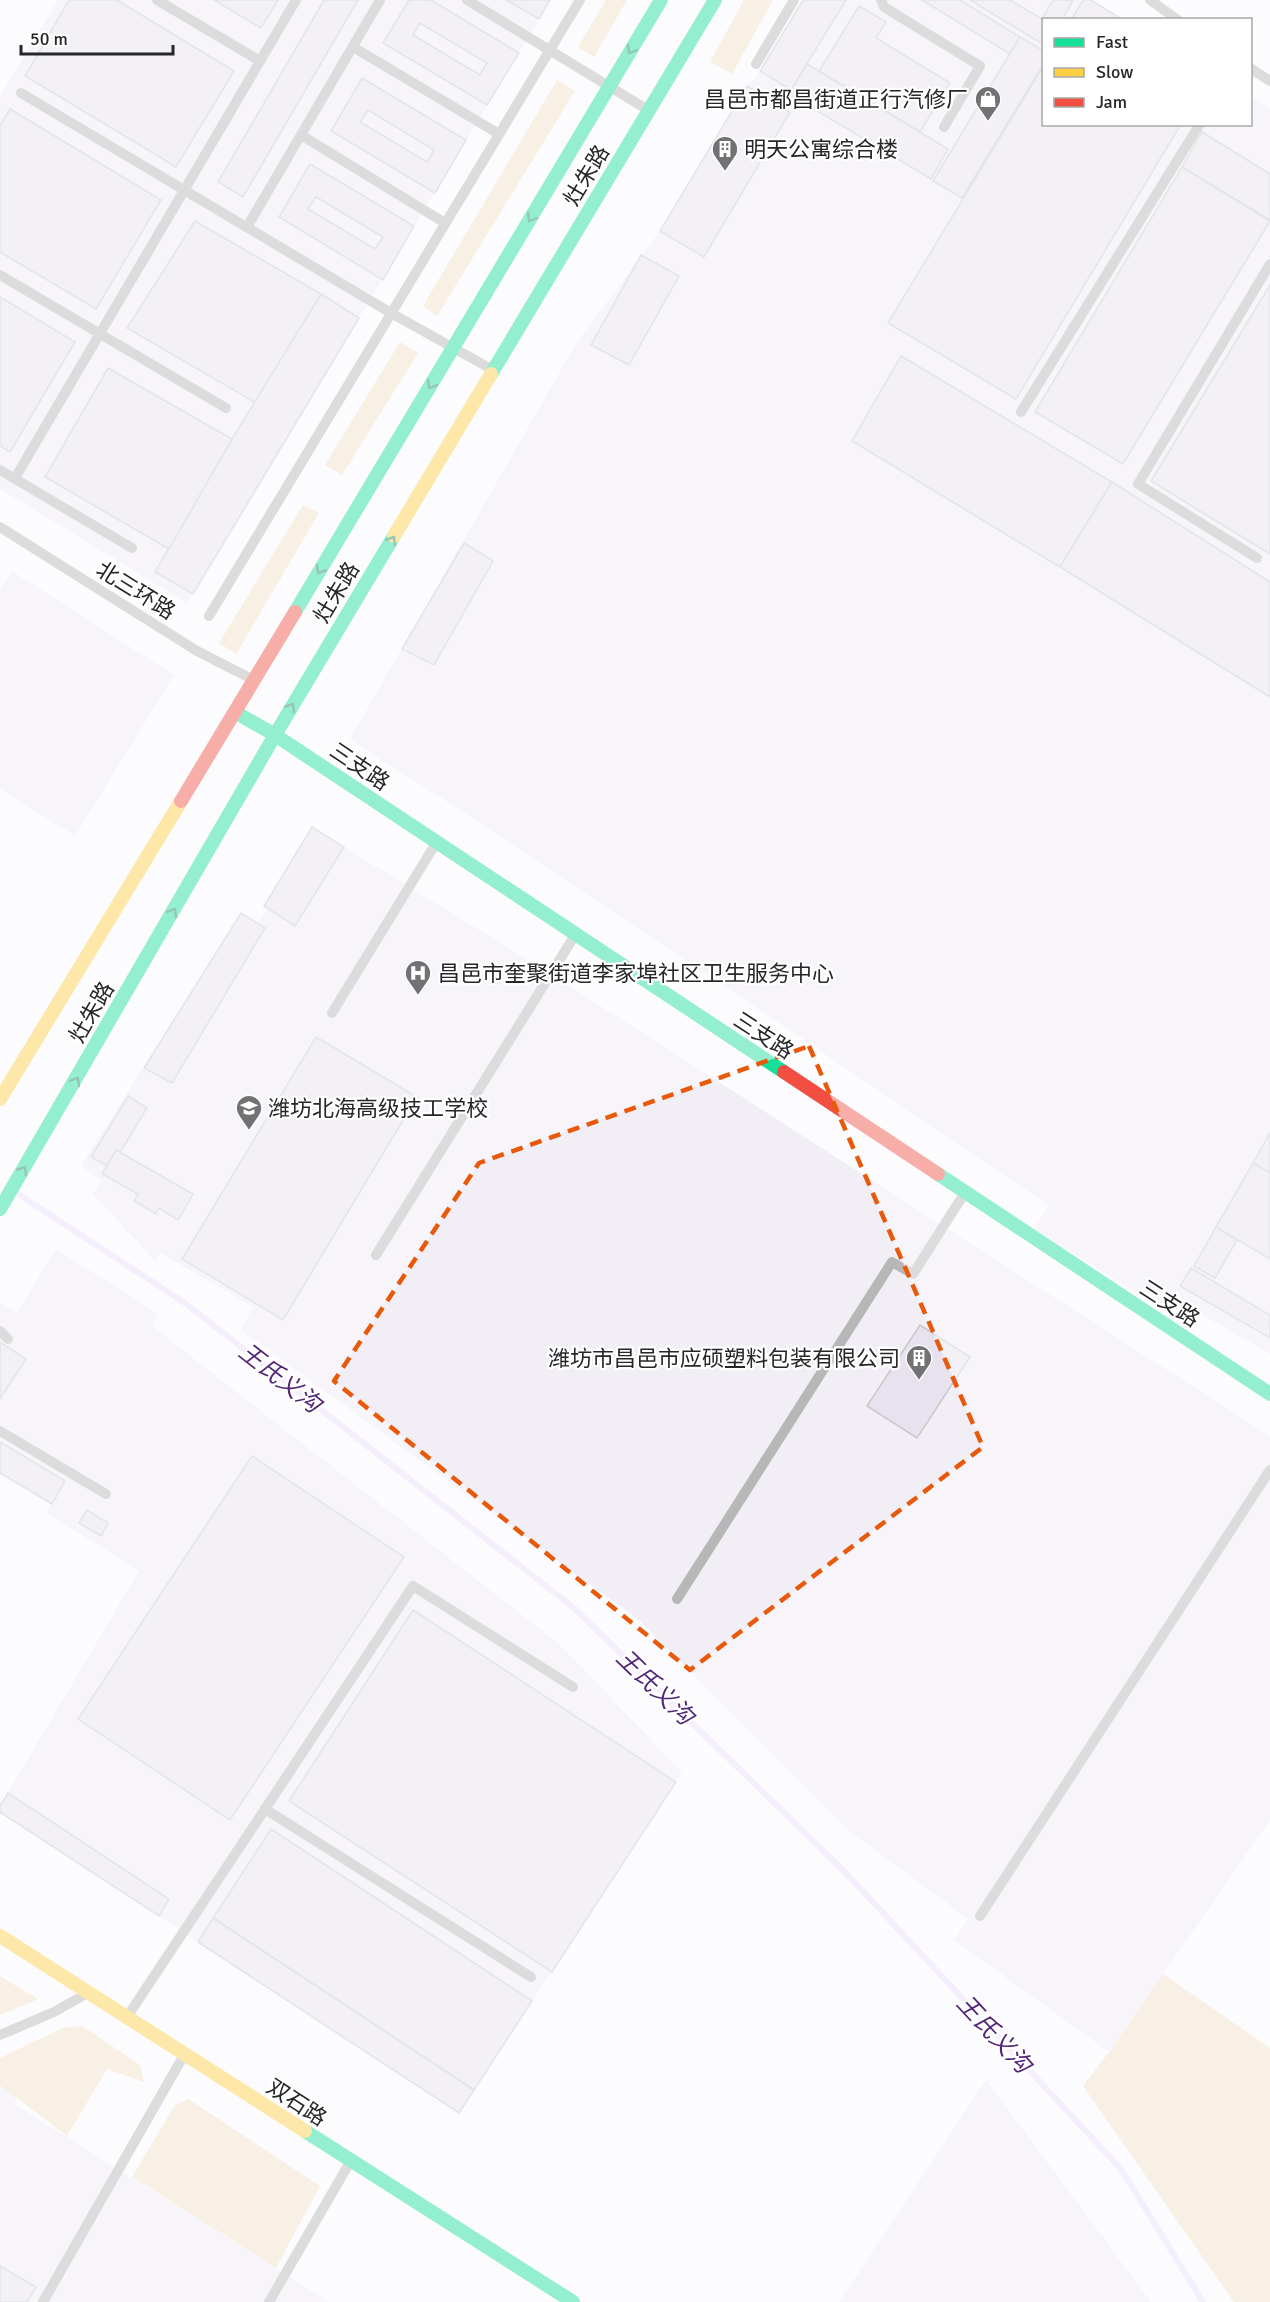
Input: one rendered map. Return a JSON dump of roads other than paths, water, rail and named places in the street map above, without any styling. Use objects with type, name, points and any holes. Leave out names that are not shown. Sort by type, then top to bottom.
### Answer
[{"type":"main road","name":"灶朱路","points":[[0,1099],[235,712],[661,0]]},
{"type":"main road","name":"灶朱路","points":[[0,1209],[275,735],[715,0]]},
{"type":"main road","name":"三支路","points":[[235,712],[275,735],[1270,1394]]},
{"type":"main road","name":"双石路","points":[[0,1936],[567,2300]]},
{"type":"lane","points":[[157,0],[260,61]]},
{"type":"lane","points":[[15,478],[296,0]]},
{"type":"lane","points":[[247,227],[380,0]]},
{"type":"lane","points":[[467,0],[649,110]]},
{"type":"lane","points":[[208,616],[580,0]]},
{"type":"lane","points":[[756,64],[794,0]]},
{"type":"lane","points":[[881,0],[884,7],[980,66],[944,127]]},
{"type":"lane","points":[[1150,0],[1175,18]]},
{"type":"lane","points":[[353,47],[499,135]]},
{"type":"lane","points":[[1252,69],[1270,81]]},
{"type":"lane","points":[[21,93],[391,313],[454,346],[493,370]]},
{"type":"lane","points":[[1021,412],[1199,126]]},
{"type":"lane","points":[[301,135],[445,223]]},
{"type":"lane","points":[[1257,558],[1138,484],[1270,264]]},
{"type":"lane","points":[[0,275],[226,408]]},
{"type":"lane","points":[[0,470],[132,548]]},
{"type":"lane","name":"北三环路","points":[[0,527],[197,651],[254,680]]},
{"type":"lane","points":[[332,1013],[435,843]]},
{"type":"lane","points":[[376,1255],[575,935]]},
{"type":"lane","points":[[678,1599],[892,1262],[913,1274],[964,1192]]},
{"type":"lane","points":[[0,1431],[106,1494]]},
{"type":"lane","points":[[980,1916],[1270,1470]]},
{"type":"lane","points":[[127,2017],[413,1586],[573,1687]]},
{"type":"lane","points":[[265,1809],[531,1977]]},
{"type":"lane","points":[[0,2035],[54,2012],[89,1993]]},
{"type":"lane","points":[[43,2302],[184,2055]]},
{"type":"lane","points":[[269,2302],[351,2162]]},
{"type":"waterway","name":"王氏义沟","points":[[18,1194],[185,1303],[574,1608],[845,1872],[1121,2169],[1203,2302]]},
{"type":"place","name":"昌邑市都昌街道正行汽修厂","points":[[988,122]]},
{"type":"place","name":"明天公寓综合楼","points":[[725,172]]},
{"type":"place","name":"昌邑市奎聚街道李家埠社区卫生服务中心","points":[[418,996]]},
{"type":"place","name":"潍坊北海高级技工学校","points":[[249,1131]]},
{"type":"place","name":"潍坊市昌邑市应硕塑料包装有限公司","points":[[919,1381]]}]
